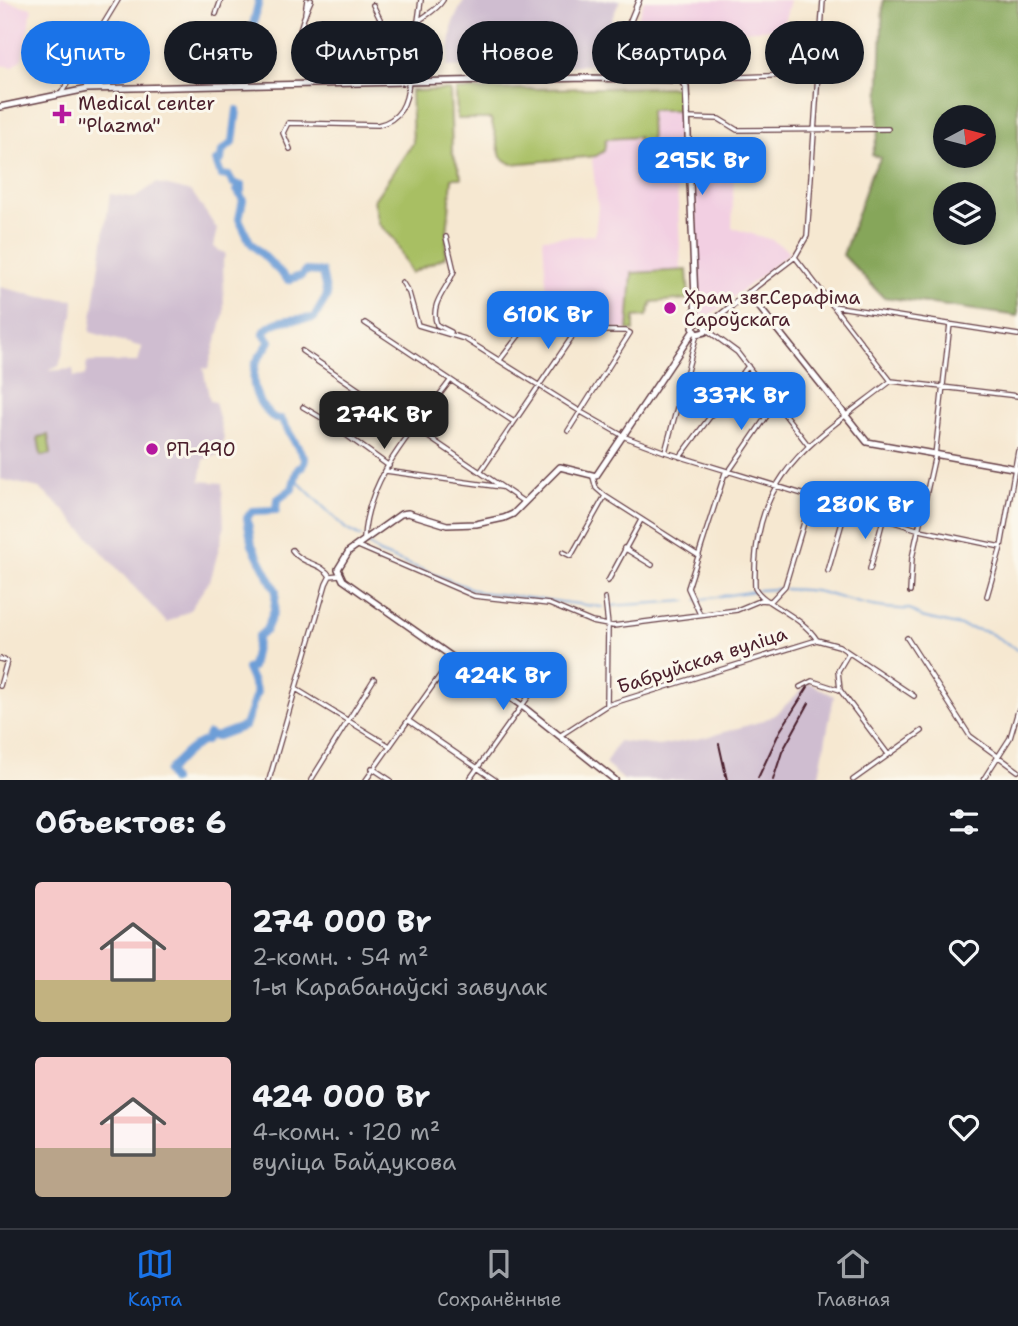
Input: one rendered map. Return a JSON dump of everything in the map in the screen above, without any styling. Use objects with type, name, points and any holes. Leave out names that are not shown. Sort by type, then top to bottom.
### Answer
[{"type":"main road","points":[[443,80],[592,78]]},
{"type":"main road","points":[[0,107],[62,92],[320,84]]},
{"type":"main road","points":[[615,780],[561,734],[339,575],[339,565],[356,545],[401,514],[408,513],[447,525],[475,524],[513,514],[560,467],[570,467],[593,477],[625,437],[695,332],[684,84]]},
{"type":"main road","points":[[695,332],[703,334],[748,293],[867,442],[1016,469]]},
{"type":"main road","points":[[696,322],[703,321],[707,328]]},
{"type":"street","points":[[110,9],[112,0]]},
{"type":"street","points":[[62,92],[110,9],[118,0]]},
{"type":"street","points":[[216,13],[221,0]]},
{"type":"street","points":[[304,21],[309,0]]},
{"type":"street","points":[[418,21],[421,0]]},
{"type":"street","points":[[418,21],[436,10],[443,0]]},
{"type":"street","points":[[630,21],[639,0]]},
{"type":"street","points":[[822,21],[823,0]]},
{"type":"street","points":[[373,5],[382,21]]},
{"type":"street","points":[[290,149],[284,133],[288,122],[377,125],[390,122],[402,110],[408,84]]},
{"type":"street","points":[[748,293],[795,257],[807,236],[818,84]]},
{"type":"street","points":[[687,118],[719,119],[737,130],[888,129]]},
{"type":"street","points":[[446,237],[454,271],[440,295],[434,314],[437,325],[500,360],[625,437],[726,473],[811,499],[920,530],[1001,547]]},
{"type":"street","points":[[795,257],[891,381],[1018,396]]},
{"type":"street","points":[[402,282],[410,293],[418,325],[456,335]]},
{"type":"street","points":[[833,306],[1018,335]]},
{"type":"street","points":[[365,323],[514,422]]},
{"type":"street","points":[[910,592],[912,558],[935,455],[950,324]]},
{"type":"street","points":[[707,328],[721,338],[748,366],[808,445]]},
{"type":"street","points":[[481,471],[577,330]]},
{"type":"street","points":[[500,360],[519,331],[630,333],[568,431]]},
{"type":"street","points":[[664,452],[695,332]]},
{"type":"street","points":[[302,351],[524,502]]},
{"type":"street","points":[[679,457],[748,366]]},
{"type":"street","points":[[365,538],[370,500],[414,428],[450,381]]},
{"type":"street","points":[[771,601],[758,594],[755,576],[759,535],[774,486],[808,445],[891,381]]},
{"type":"street","points":[[699,612],[688,588],[726,473],[775,404]]},
{"type":"street","points":[[303,407],[389,466]]},
{"type":"street","points":[[987,596],[1001,547],[1018,451]]},
{"type":"street","points":[[386,471],[501,487]]},
{"type":"street","points":[[593,477],[596,488],[604,496],[699,556]]},
{"type":"street","points":[[564,552],[571,556],[604,496]]},
{"type":"street","points":[[771,601],[785,586],[811,499]]},
{"type":"street","points":[[828,572],[846,509]]},
{"type":"street","points":[[608,581],[641,520]]},
{"type":"street","points":[[870,569],[883,520]]},
{"type":"street","points":[[356,545],[474,596],[549,604],[608,625],[699,612],[737,610],[761,600],[771,601]]},
{"type":"street","points":[[624,548],[652,565]]},
{"type":"street","points":[[292,550],[302,562],[325,569],[330,576]]},
{"type":"street","points":[[330,576],[339,575]]},
{"type":"street","points":[[269,780],[330,576]]},
{"type":"street","points":[[605,598],[608,625],[607,705]]},
{"type":"street","name":"Бабруйская вуліца","points":[[771,601],[801,621],[817,640]]},
{"type":"street","points":[[907,638],[970,736],[1000,755],[1018,771]]},
{"type":"street","name":"Бабруйская вуліца","points":[[561,734],[607,705],[817,640],[839,646],[914,696]]},
{"type":"street","points":[[848,654],[838,671],[840,690],[888,754]]},
{"type":"street","points":[[366,780],[388,745],[409,721],[453,657]]},
{"type":"street","points":[[469,780],[556,658]]},
{"type":"street","points":[[0,659],[7,661],[0,686]]},
{"type":"street","points":[[311,780],[374,679]]},
{"type":"street","points":[[800,687],[812,681],[840,690]]},
{"type":"street","points":[[296,689],[388,745]]},
{"type":"street","points":[[983,780],[1000,755],[1015,724],[1018,711]]},
{"type":"street","points":[[409,721],[495,780]]},
{"type":"street","points":[[853,780],[922,731]]},
{"type":"street","points":[[372,768],[390,780]]},
{"type":"shaded area","points":[[0,0],[32,8],[29,21],[21,21],[21,60],[13,67],[0,65]]},
{"type":"shaded area","points":[[464,0],[620,0],[611,21],[592,21],[592,65],[578,65],[578,21],[457,21],[457,67],[447,67],[453,22]]},
{"type":"shaded area","points":[[644,0],[790,0],[785,21],[765,21],[765,29],[751,30],[751,21],[637,21]]},
{"type":"shaded area","points":[[678,108],[680,140],[675,141],[681,270],[632,273],[628,330],[549,326],[543,238],[595,235],[598,207],[592,160],[598,151],[598,136],[651,134],[650,110]]},
{"type":"shaded area","points":[[734,166],[732,228],[772,240],[788,250],[788,254],[708,317],[700,315],[694,167]]},
{"type":"shaded area","points":[[156,183],[192,192],[217,229],[213,247],[226,254],[223,260],[224,314],[208,369],[203,368],[210,401],[215,402],[224,438],[218,455],[204,459],[200,481],[222,483],[224,529],[211,578],[190,610],[167,623],[62,508],[39,488],[0,479],[0,287],[41,297],[74,300],[73,315],[59,366],[48,371],[73,369],[74,377],[85,376],[87,362],[138,362],[142,347],[90,332],[110,194],[135,198]]},
{"type":"shaded area","points":[[809,683],[834,696],[818,780],[624,780],[605,764],[618,741],[659,746],[707,737],[759,722],[775,715]]},
{"type":"green space","points":[[883,0],[1018,0],[1018,316],[883,297],[843,255],[871,174],[881,158],[872,155],[878,133]]},
{"type":"green space","points":[[675,87],[680,90],[680,110],[650,110],[651,143],[639,145],[638,137],[606,139],[604,151],[596,156],[512,164],[501,157],[491,119],[457,119],[456,90]]},
{"type":"green space","points":[[450,90],[452,151],[462,178],[452,178],[445,257],[411,273],[394,239],[379,224],[374,200],[413,143],[411,91]]},
{"type":"green space","points":[[687,270],[689,299],[652,302],[647,316],[634,317],[634,331],[628,330],[632,273]]},
{"type":"green space","points":[[48,435],[51,454],[41,456],[38,437]]},
{"type":"waterway","points":[[254,21],[259,0]]},
{"type":"waterway","points":[[172,780],[168,772],[190,749],[206,741],[209,734],[215,737],[245,726],[257,692],[247,669],[252,667],[258,637],[266,630],[274,611],[276,591],[252,545],[247,518],[252,511],[276,510],[277,500],[292,489],[298,468],[303,467],[305,459],[281,419],[275,419],[260,402],[254,381],[255,365],[270,341],[263,333],[268,328],[286,320],[314,318],[327,296],[322,272],[305,271],[301,276],[288,280],[250,242],[239,219],[243,200],[237,190],[242,189],[242,186],[233,183],[229,176],[221,175],[216,161],[221,160],[222,151],[233,142],[237,110]]},
{"type":"waterway","points":[[296,480],[346,529],[361,537]]},
{"type":"waterway","points":[[367,543],[379,553],[480,592],[602,607]]},
{"type":"waterway","points":[[758,590],[778,589]]},
{"type":"waterway","points":[[785,589],[810,590],[877,607],[910,609],[921,617],[988,632],[1018,650]]},
{"type":"waterway","points":[[697,600],[755,591]]},
{"type":"waterway","points":[[609,606],[687,601]]},
{"type":"railway","points":[[758,778],[780,731],[808,687]]},
{"type":"railway","points":[[773,780],[782,752],[809,703]]},
{"type":"railway","points":[[719,744],[727,780]]},
{"type":"place","name":"Medical center \"Plazma\"","points":[[62,114]]},
{"type":"place","name":"Храм звг.Серафіма Сароўскага","points":[[670,308]]},
{"type":"place","name":"РП-490","points":[[152,449]]}]
